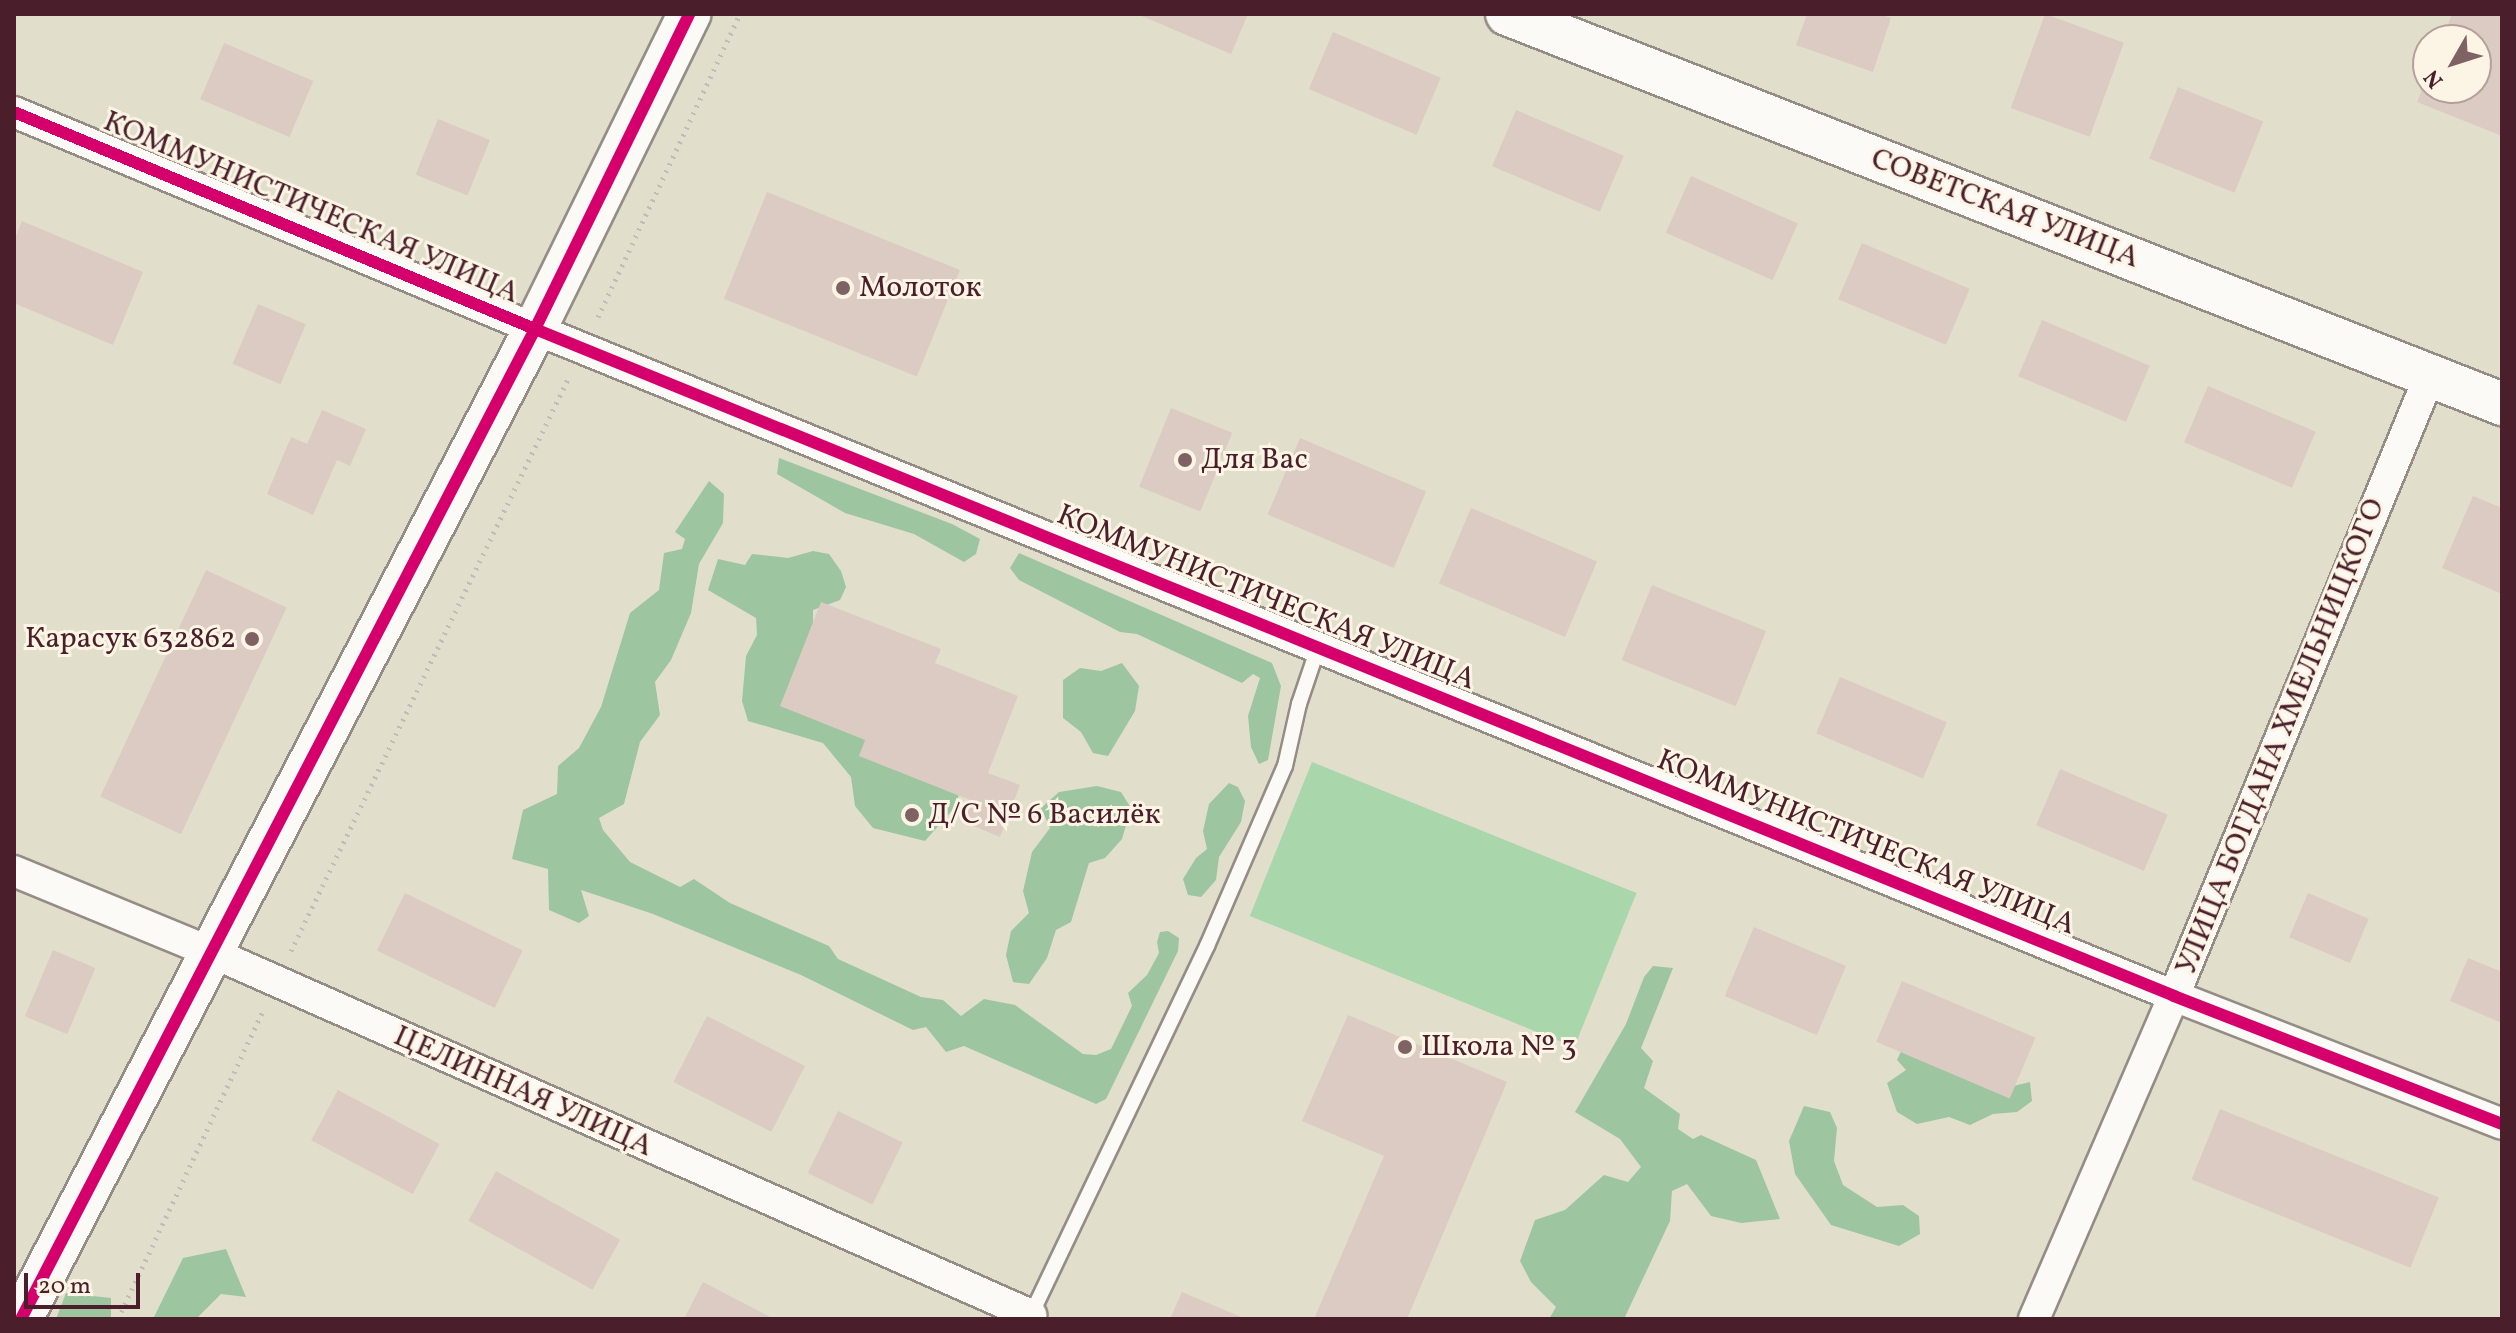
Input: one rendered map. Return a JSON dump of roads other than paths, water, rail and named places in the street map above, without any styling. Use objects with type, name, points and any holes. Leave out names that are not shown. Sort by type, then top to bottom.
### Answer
[{"type":"street","points":[[21,1319],[535,329],[689,14]]},
{"type":"street","name":"СОВЕТСКАЯ УЛИЦА","points":[[1507,14],[2502,404]]},
{"type":"street","name":"КОММУНИСТИЧЕСКАЯ УЛИЦА","points":[[14,112],[583,349],[1318,648],[2174,996],[2502,1124]]},
{"type":"street","name":"УЛИЦА БОГДАНА ХМЕЛЬНИЦКОГО","points":[[2034,1319],[2174,996],[2430,375]]},
{"type":"street","name":"ЦЕЛИННАЯ УЛИЦА","points":[[14,871],[213,953],[1031,1315]]},
{"type":"lane","points":[[1031,1315],[1207,946],[1285,766],[1299,704],[1318,648]]},
{"type":"place","name":"Молоток","points":[[843,288]]},
{"type":"place","name":"Для Вас","points":[[1185,460]]},
{"type":"place","name":"Карасук 632862","points":[[252,639]]},
{"type":"place","name":"Д/С № 6 Василёк","points":[[912,815]]},
{"type":"place","name":"Школа № 3","points":[[1405,1047]]}]
